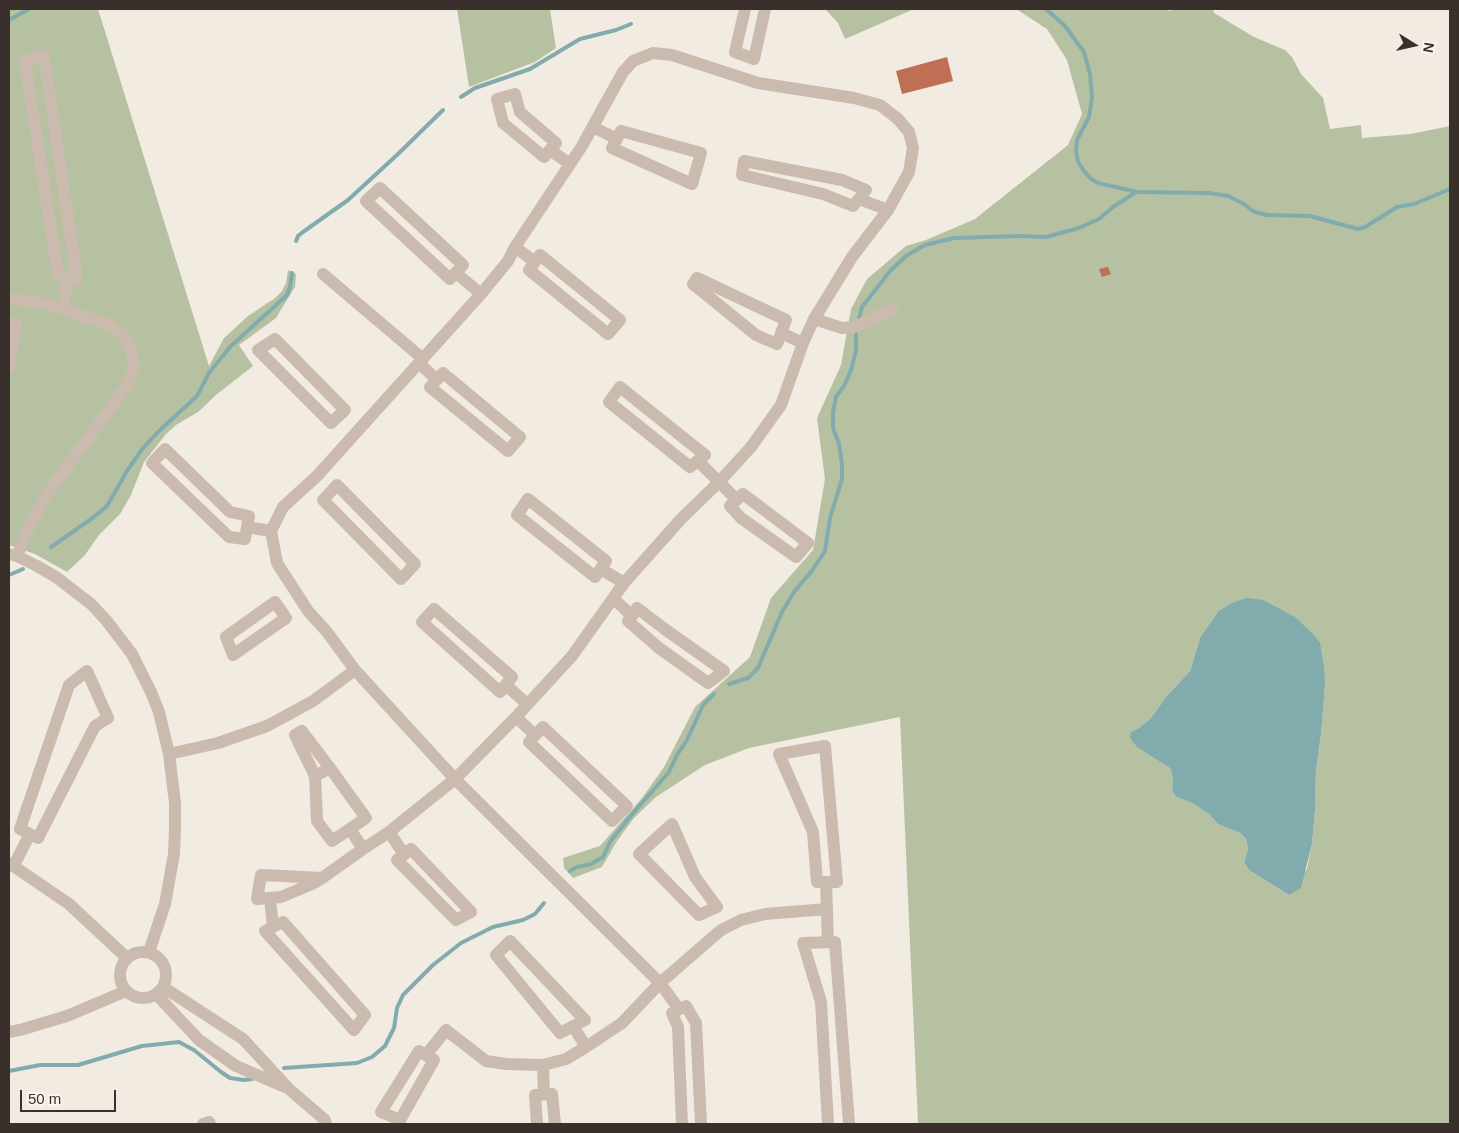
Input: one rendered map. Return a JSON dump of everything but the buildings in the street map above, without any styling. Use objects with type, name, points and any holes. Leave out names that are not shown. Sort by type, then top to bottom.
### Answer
[{"type":"street","points":[[745,9],[734,52],[754,59],[765,9]]},
{"type":"street","points":[[322,878],[261,875],[258,898],[281,897],[302,890],[322,878],[389,832],[455,779],[572,656],[624,583],[681,519],[751,447],[781,405],[803,343],[814,319],[852,257],[888,210],[910,172],[913,148],[909,132],[898,119],[880,104],[854,98],[758,83],[672,55],[653,53],[633,61],[623,72],[594,127],[515,247],[508,261],[481,294],[317,476],[283,507],[271,531],[276,563],[299,599],[327,632],[355,670],[455,779],[660,983],[679,1009]]},
{"type":"street","points":[[44,55],[77,279],[68,277],[58,275],[25,62],[44,55]]},
{"type":"street","points":[[738,77],[744,56]]},
{"type":"street","points":[[515,94],[520,112],[556,143],[550,150],[544,157],[503,123],[497,99],[515,94]]},
{"type":"street","points":[[594,127],[617,139]]},
{"type":"street","points":[[621,130],[701,153],[692,184],[612,148],[617,139],[621,130]]},
{"type":"street","points":[[550,150],[570,164]]},
{"type":"street","points":[[744,162],[842,180],[866,190],[859,199],[853,206],[822,194],[742,175],[744,162]]},
{"type":"street","points":[[380,188],[463,265],[456,273],[450,279],[366,201],[380,188]]},
{"type":"street","points":[[859,199],[888,210]]},
{"type":"street","points":[[515,247],[535,262]]},
{"type":"street","points":[[540,255],[620,320],[608,334],[528,270],[535,262],[540,255]]},
{"type":"street","points":[[456,273],[481,294]]},
{"type":"street","points":[[323,274],[421,361],[437,380]]},
{"type":"street","points":[[63,309],[68,277]]},
{"type":"street","points":[[697,278],[786,320],[781,333],[777,344],[756,335],[693,284],[697,278]]},
{"type":"street","points":[[9,298],[63,309],[103,322],[123,335],[131,348],[134,364],[133,372],[126,387],[47,494],[13,555],[44,569],[91,604],[120,637],[132,654],[152,692],[169,754],[174,803],[174,854],[165,904],[149,952]]},
{"type":"street","points":[[814,319],[842,328],[854,327],[892,310]]},
{"type":"street","points":[[9,323],[16,325],[9,368]]},
{"type":"street","points":[[781,333],[803,343]]},
{"type":"street","points":[[275,339],[345,410],[338,417],[331,424],[258,350],[275,339]]},
{"type":"street","points":[[443,373],[520,437],[508,451],[430,387],[437,380],[443,373]]},
{"type":"street","points":[[620,387],[705,455],[698,461],[690,467],[609,402],[620,387]]},
{"type":"street","points":[[338,417],[357,430]]},
{"type":"street","points":[[165,449],[230,512],[249,516],[247,527],[245,538],[229,537],[152,463],[165,449]]},
{"type":"street","points":[[698,461],[737,500]]},
{"type":"street","points":[[317,476],[330,492]]},
{"type":"street","points":[[337,485],[415,564],[400,579],[323,500],[330,492],[337,485]]},
{"type":"street","points":[[743,494],[808,544],[796,557],[741,518],[730,506],[737,500],[743,494]]},
{"type":"street","points":[[528,499],[606,561],[601,569],[595,577],[517,515],[528,499]]},
{"type":"street","points":[[247,527],[271,531]]},
{"type":"street","points":[[601,569],[624,583]]},
{"type":"street","points":[[281,610],[299,599]]},
{"type":"street","points":[[614,599],[632,616]]},
{"type":"street","points":[[275,602],[281,610],[286,618],[233,655],[226,637],[275,602]]},
{"type":"street","points":[[637,608],[724,671],[708,683],[628,622],[632,616],[637,608]]},
{"type":"street","points":[[434,609],[512,677],[506,685],[500,692],[422,622],[434,609]]},
{"type":"street","points":[[169,754],[218,744],[267,726],[313,701],[355,670]]},
{"type":"street","points":[[87,671],[108,718],[95,726],[38,838],[30,834],[20,829],[70,685],[87,671]]},
{"type":"street","points":[[506,685],[527,704]]},
{"type":"street","points":[[516,717],[535,735]]},
{"type":"street","points":[[543,727],[627,806],[612,821],[529,742],[535,735],[543,727]]},
{"type":"street","points":[[302,731],[330,768],[366,818],[332,841],[317,820],[315,776],[295,735],[302,731]]},
{"type":"street","points":[[825,746],[837,882],[826,882],[817,882],[813,832],[780,754],[825,746]]},
{"type":"street","points":[[315,776],[330,768]]},
{"type":"street","points":[[672,824],[695,877],[717,908],[708,911],[699,916],[639,854],[672,824]]},
{"type":"street","points":[[350,829],[363,850]]},
{"type":"street","points":[[389,832],[404,854]]},
{"type":"street","points":[[30,834],[12,864],[68,904],[127,958]]},
{"type":"street","points":[[411,849],[470,912],[456,920],[397,860],[404,854],[411,849]]},
{"type":"street","points":[[826,882],[828,942]]},
{"type":"street","points":[[270,898],[273,927]]},
{"type":"street","points":[[426,1056],[446,1030],[486,1061],[543,1066],[566,1059],[586,1048],[622,1023],[660,983],[721,930],[741,920],[764,914],[826,909]]},
{"type":"street","points":[[708,911],[721,930]]},
{"type":"street","points":[[283,922],[365,1016],[354,1030],[265,931],[273,927],[283,922]]},
{"type":"street","points":[[510,941],[585,1020],[573,1026],[560,1033],[496,955],[510,941]]},
{"type":"street","points":[[828,1124],[821,1002],[802,942],[835,942],[849,1124]]},
{"type":"street","points":[[149,952],[161,960],[166,973],[160,990],[150,997],[137,998],[126,991],[120,978],[120,970],[127,958],[134,953],[149,952]]},
{"type":"street","points":[[160,990],[199,1040],[236,1066],[289,1089]]},
{"type":"street","points":[[160,990],[243,1039],[289,1089],[325,1120],[326,1124]]},
{"type":"street","points":[[9,1032],[66,1016],[126,991]]},
{"type":"street","points":[[682,1124],[678,1027],[672,1013],[686,1006],[696,1023],[702,1124]]},
{"type":"street","points":[[573,1026],[586,1048]]},
{"type":"street","points":[[418,1051],[426,1056],[434,1060],[400,1120],[381,1112],[418,1051]]},
{"type":"street","points":[[543,1066],[544,1094]]},
{"type":"street","points":[[537,1124],[535,1095],[544,1094],[552,1094],[555,1124]]},
{"type":"street","points":[[203,1124],[209,1122],[210,1124]]},
{"type":"green space","points":[[9,9],[98,9],[209,366],[224,338],[248,316],[282,291],[286,283],[288,270],[296,274],[295,287],[276,318],[239,345],[253,366],[198,412],[176,425],[166,434],[144,462],[131,495],[120,514],[99,535],[85,555],[67,572],[35,554],[9,545]]},
{"type":"green space","points":[[457,9],[550,9],[556,48],[535,62],[469,87]]},
{"type":"green space","points":[[825,9],[914,9],[845,39],[838,23]]},
{"type":"green space","points":[[1016,9],[1162,9],[1170,11],[1177,9],[1213,9],[1214,13],[1254,37],[1285,50],[1292,57],[1301,74],[1323,98],[1330,129],[1361,125],[1362,138],[1411,134],[1450,126],[1450,1124],[918,1124],[900,717],[749,748],[705,765],[656,797],[634,818],[617,841],[602,867],[573,878],[564,868],[563,858],[600,846],[642,798],[664,767],[695,707],[750,657],[771,598],[813,550],[825,479],[817,418],[841,365],[851,309],[867,279],[906,246],[926,240],[975,219],[1068,145],[1082,114],[1067,60],[1047,29]],"holes":[[[1200,638],[1325,686],[1316,770],[1312,844],[1307,869],[1289,895],[1249,870],[1244,862],[1248,849],[1246,839],[1240,833],[1218,824],[1209,814],[1192,803],[1176,797],[1172,791],[1173,778],[1170,768],[1158,760],[1131,732],[1151,718],[1166,697],[1190,671]]]},
{"type":"water","points":[[1247,598],[1263,600],[1295,617],[1320,643],[1324,667],[1325,686],[1316,770],[1312,844],[1301,888],[1289,895],[1249,870],[1244,862],[1248,849],[1246,839],[1240,833],[1218,824],[1209,814],[1192,803],[1176,797],[1172,791],[1173,778],[1170,768],[1137,747],[1130,738],[1131,732],[1151,718],[1166,697],[1190,671],[1200,638],[1219,611],[1232,603]]},
{"type":"waterway","points":[[9,20],[29,9]]},
{"type":"waterway","points":[[1046,9],[1065,26],[1084,52],[1090,74],[1092,98],[1089,117],[1077,140],[1076,151],[1078,162],[1084,171],[1091,179],[1098,183],[1137,192],[1209,193],[1228,196],[1253,211],[1266,215],[1310,216],[1358,229],[1365,227],[1397,207],[1414,204],[1450,189]]},
{"type":"waterway","points":[[461,97],[475,88],[530,69],[580,39],[616,30],[631,24]]},
{"type":"waterway","points":[[296,241],[303,232],[348,200],[443,110]]},
{"type":"waterway","points":[[859,318],[862,307],[890,271],[906,256],[925,245],[954,238],[1046,237],[1079,228],[1099,219],[1136,192]]},
{"type":"waterway","points":[[51,547],[107,506],[143,448],[197,396],[209,373],[230,347],[287,295],[292,273]]},
{"type":"waterway","points":[[729,684],[748,678],[758,668],[782,612],[794,592],[825,551],[830,518],[842,479],[839,444],[833,428],[833,412],[836,397],[844,386],[851,370],[856,351],[856,334]]},
{"type":"waterway","points":[[9,575],[23,569]]},
{"type":"waterway","points":[[570,871],[577,867],[591,864],[603,857],[610,842],[669,772],[687,740],[703,705],[714,694]]},
{"type":"waterway","points":[[284,1068],[357,1063],[372,1057],[385,1046],[394,1028],[397,1008],[403,995],[433,965],[461,943],[493,927],[523,920],[535,914],[544,903]]},
{"type":"waterway","points":[[9,1071],[40,1065],[78,1065],[142,1046],[179,1042],[194,1050],[230,1078],[252,1079]]}]
